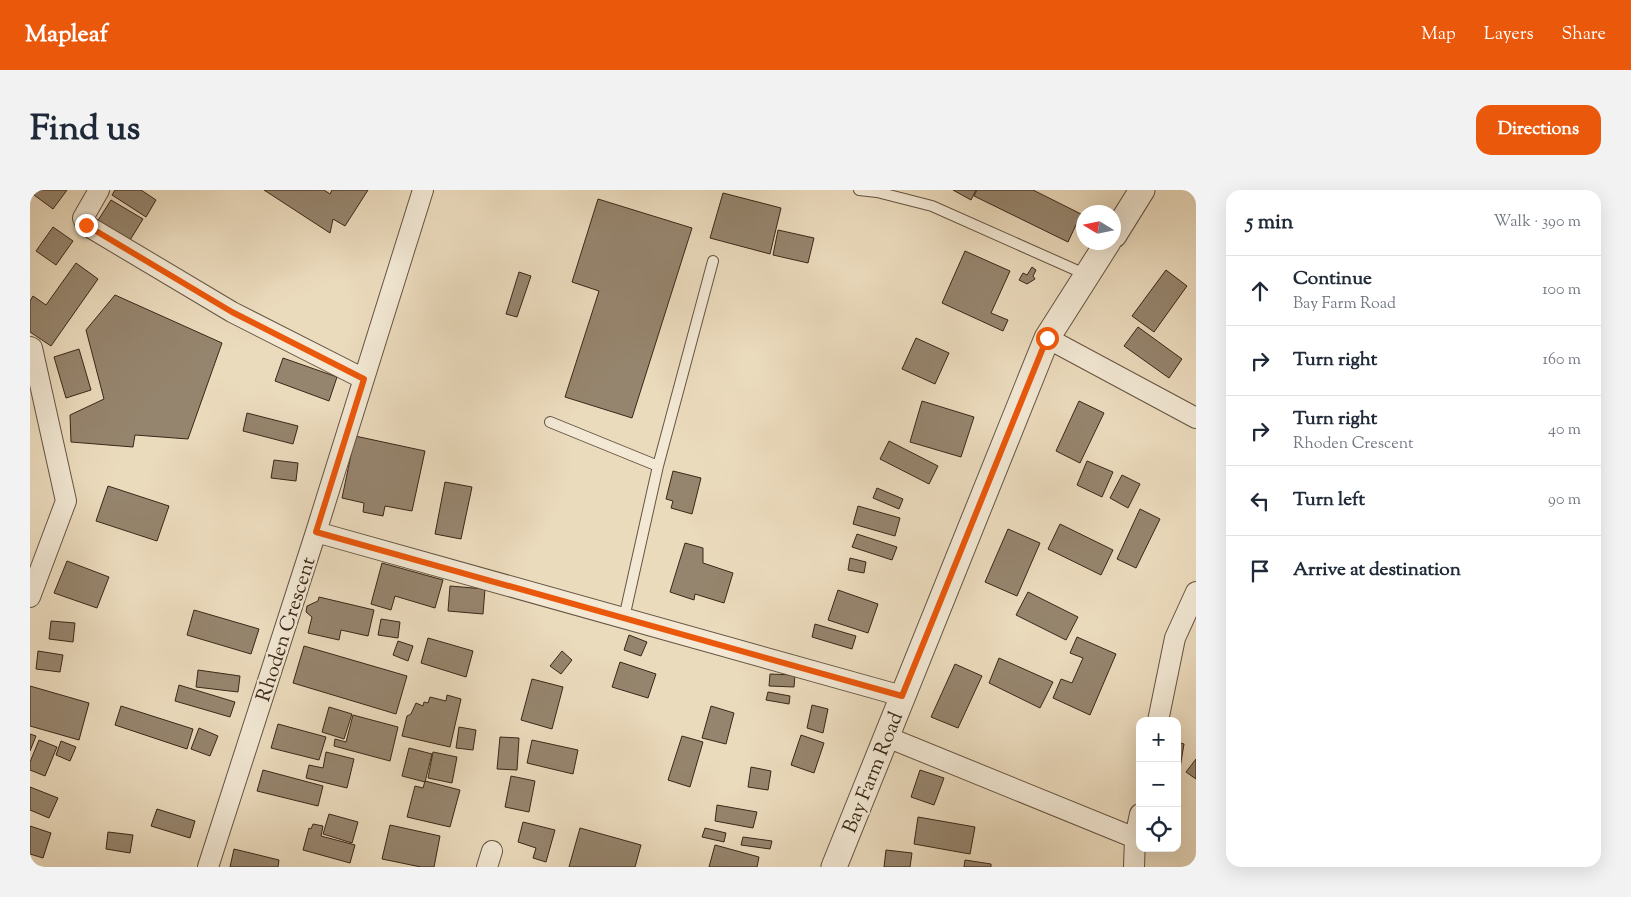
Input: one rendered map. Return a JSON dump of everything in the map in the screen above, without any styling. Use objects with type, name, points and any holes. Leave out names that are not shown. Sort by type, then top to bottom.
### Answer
[{"type":"street","points":[[99,190],[82,218],[86,225],[232,312],[364,379]]},
{"type":"street","name":"Rhoden Crescent","points":[[208,867],[316,532],[423,190]]},
{"type":"street","points":[[1121,224],[1142,190]]},
{"type":"street","name":"Bay Farm Road","points":[[834,867],[1047,338],[1103,250]]},
{"type":"street","points":[[1047,338],[1196,418]]},
{"type":"street","points":[[30,347],[32,348],[66,502],[30,597]]},
{"type":"street","points":[[316,532],[902,696]]},
{"type":"street","points":[[1159,717],[1175,638],[1196,592]]},
{"type":"street","points":[[887,737],[1135,838]]},
{"type":"street","points":[[1134,867],[1136,833]]},
{"type":"lane","points":[[859,190],[877,192],[932,206],[1088,275]]},
{"type":"lane","points":[[624,618],[658,466],[713,261]]},
{"type":"lane","points":[[550,422],[658,466]]},
{"type":"building","points":[[30,190],[67,190],[53,209],[30,192]]},
{"type":"building","points":[[115,190],[141,190],[156,200],[146,217],[112,195]]},
{"type":"building","points":[[264,190],[324,190],[330,194],[332,190],[368,190],[345,226],[333,219],[330,233]]},
{"type":"building","points":[[953,190],[976,190],[971,200]]},
{"type":"building","points":[[977,190],[1033,190],[1076,212],[1076,225],[1068,242],[974,196]]},
{"type":"building","points":[[723,193],[781,208],[770,254],[710,238]]},
{"type":"building","points":[[598,199],[692,228],[632,418],[565,397],[599,291],[572,282]]},
{"type":"building","points":[[111,200],[143,219],[127,245],[95,225]]},
{"type":"building","points":[[53,227],[73,241],[56,265],[36,251]]},
{"type":"building","points":[[778,230],[814,238],[808,263],[773,255]]},
{"type":"building","points":[[965,251],[1010,271],[991,313],[1008,320],[1003,331],[942,303]]},
{"type":"building","points":[[76,263],[98,279],[51,346],[30,332],[30,301],[33,296],[46,305]]},
{"type":"building","points":[[1032,267],[1036,270],[1033,276],[1035,279],[1027,284],[1019,280],[1023,273],[1027,275]]},
{"type":"building","points":[[1166,270],[1187,286],[1154,332],[1132,316]]},
{"type":"building","points":[[519,272],[531,276],[517,317],[506,314]]},
{"type":"building","points":[[115,295],[222,343],[188,439],[135,435],[133,447],[71,442],[70,415],[104,399],[86,330]]},
{"type":"building","points":[[1138,327],[1182,359],[1169,378],[1124,346]]},
{"type":"building","points":[[916,338],[949,353],[935,384],[902,369]]},
{"type":"building","points":[[79,349],[91,390],[66,398],[54,357]]},
{"type":"building","points":[[283,358],[337,377],[329,401],[275,381]]},
{"type":"building","points":[[922,401],[974,417],[961,457],[910,442]]},
{"type":"building","points":[[1079,401],[1104,413],[1080,463],[1056,451]]},
{"type":"building","points":[[247,413],[298,426],[293,444],[243,431]]},
{"type":"building","points":[[355,436],[425,451],[412,511],[385,506],[383,516],[363,512],[364,503],[342,498]]},
{"type":"building","points":[[889,441],[938,466],[929,484],[880,459]]},
{"type":"building","points":[[274,460],[298,463],[296,481],[271,478]]},
{"type":"building","points":[[1087,461],[1113,472],[1102,497],[1077,485]]},
{"type":"building","points":[[673,471],[701,478],[692,514],[671,508],[673,501],[666,499]]},
{"type":"building","points":[[1122,475],[1140,484],[1128,508],[1110,498]]},
{"type":"building","points":[[445,482],[472,487],[461,539],[435,534]]},
{"type":"building","points":[[108,486],[169,506],[157,541],[96,521]]},
{"type":"building","points":[[877,488],[903,499],[899,509],[873,498]]},
{"type":"building","points":[[858,506],[900,518],[895,536],[853,524]]},
{"type":"building","points":[[1140,509],[1160,519],[1136,568],[1117,559]]},
{"type":"building","points":[[1060,524],[1113,550],[1101,575],[1048,549]]},
{"type":"building","points":[[1008,529],[1040,543],[1017,596],[985,582]]},
{"type":"building","points":[[857,534],[897,547],[892,560],[852,547]]},
{"type":"building","points":[[685,543],[703,548],[703,563],[733,573],[724,603],[695,594],[694,600],[670,592]]},
{"type":"building","points":[[850,558],[866,562],[864,573],[848,570]]},
{"type":"building","points":[[67,561],[109,577],[97,608],[54,593]]},
{"type":"building","points":[[382,563],[443,580],[435,608],[395,596],[391,610],[371,604]]},
{"type":"building","points":[[450,586],[485,589],[483,614],[448,611]]},
{"type":"building","points":[[838,590],[878,604],[868,633],[828,620]]},
{"type":"building","points":[[1028,592],[1078,617],[1066,640],[1016,615]]},
{"type":"building","points":[[319,597],[374,610],[368,636],[341,630],[339,640],[308,633],[312,617],[306,612],[307,606],[318,601]]},
{"type":"building","points":[[194,610],[259,629],[251,654],[187,635]]},
{"type":"building","points":[[381,619],[400,622],[398,638],[378,635]]},
{"type":"building","points":[[51,621],[75,623],[73,642],[49,639]]},
{"type":"building","points":[[815,624],[856,636],[852,649],[812,637]]},
{"type":"building","points":[[629,635],[647,642],[641,656],[624,650]]},
{"type":"building","points":[[1077,637],[1116,654],[1090,715],[1053,698],[1061,679],[1072,683],[1083,658],[1070,653]]},
{"type":"building","points":[[428,638],[473,651],[466,677],[421,663]]},
{"type":"building","points":[[398,641],[413,646],[408,661],[393,655]]},
{"type":"building","points":[[304,646],[407,676],[396,714],[293,683]]},
{"type":"building","points":[[38,651],[63,655],[60,672],[36,669]]},
{"type":"building","points":[[562,651],[572,660],[561,674],[550,666]]},
{"type":"building","points":[[999,658],[1053,682],[1040,708],[989,683]]},
{"type":"building","points":[[620,662],[656,674],[648,698],[612,687]]},
{"type":"building","points":[[955,664],[982,676],[958,728],[931,717]]},
{"type":"building","points":[[198,670],[240,676],[238,692],[196,687]]},
{"type":"building","points":[[770,674],[795,675],[794,687],[769,686]]},
{"type":"building","points":[[532,679],[563,687],[552,729],[521,720]]},
{"type":"building","points":[[179,685],[235,702],[230,717],[175,701]]},
{"type":"building","points":[[30,686],[89,703],[79,740],[30,726]]},
{"type":"building","points":[[768,692],[790,696],[789,704],[766,700]]},
{"type":"building","points":[[447,695],[461,699],[450,747],[402,736],[407,716],[411,714],[416,703],[423,706],[424,702],[428,703],[430,697],[446,701]]},
{"type":"building","points":[[812,705],[828,709],[823,733],[807,728]]},
{"type":"building","points":[[121,706],[193,729],[187,749],[115,725]]},
{"type":"building","points":[[711,706],[734,713],[726,744],[702,738]]},
{"type":"building","points":[[329,707],[352,714],[344,739],[322,732]]},
{"type":"building","points":[[353,715],[398,727],[390,761],[334,746],[335,739],[346,742]]},
{"type":"building","points":[[278,724],[326,737],[319,760],[271,748]]},
{"type":"building","points":[[459,727],[476,730],[473,750],[456,748]]},
{"type":"building","points":[[199,728],[218,736],[210,756],[191,749]]},
{"type":"building","points":[[30,734],[36,736],[30,751]]},
{"type":"building","points":[[801,735],[824,743],[814,773],[791,765]]},
{"type":"building","points":[[682,736],[703,742],[690,787],[668,780]]},
{"type":"building","points":[[500,737],[519,738],[517,770],[497,769]]},
{"type":"building","points":[[39,740],[57,747],[45,776],[30,770],[30,762]]},
{"type":"building","points":[[532,740],[578,750],[573,774],[527,763]]},
{"type":"building","points":[[61,741],[76,747],[70,761],[56,755]]},
{"type":"building","points":[[1181,743],[1184,744],[1181,762]]},
{"type":"building","points":[[409,748],[432,754],[425,782],[402,776]]},
{"type":"building","points":[[326,752],[354,759],[347,788],[306,778],[309,765],[323,768]]},
{"type":"building","points":[[433,752],[457,757],[452,783],[428,778]]},
{"type":"building","points":[[1196,759],[1196,779],[1186,772]]},
{"type":"building","points":[[751,767],[771,771],[768,790],[748,787]]},
{"type":"building","points":[[263,770],[323,786],[318,806],[257,791]]},
{"type":"building","points":[[920,770],[944,778],[934,805],[911,797]]},
{"type":"building","points":[[511,776],[535,781],[529,812],[505,807]]},
{"type":"building","points":[[425,781],[460,790],[450,827],[407,817],[415,786],[423,788]]},
{"type":"building","points":[[30,787],[58,798],[49,818],[30,810]]},
{"type":"building","points":[[717,805],[757,812],[753,828],[715,821]]},
{"type":"building","points":[[157,809],[195,821],[190,838],[151,826]]},
{"type":"building","points":[[329,814],[358,822],[352,843],[323,834]]},
{"type":"building","points":[[918,817],[975,827],[970,854],[914,844]]},
{"type":"building","points":[[523,822],[555,830],[546,862],[533,858],[536,848],[518,842]]},
{"type":"building","points":[[313,824],[323,826],[321,836],[355,845],[350,863],[303,850],[309,828],[311,829]]},
{"type":"building","points":[[390,825],[440,836],[434,867],[421,867],[382,859]]},
{"type":"building","points":[[30,826],[51,833],[43,858],[30,854]]},
{"type":"building","points":[[580,828],[641,845],[635,867],[569,867]]},
{"type":"building","points":[[705,828],[726,833],[724,842],[702,837]]},
{"type":"building","points":[[108,832],[133,835],[130,853],[106,849]]},
{"type":"building","points":[[743,837],[772,841],[770,849],[741,845]]},
{"type":"building","points":[[715,845],[759,857],[757,867],[709,867]]},
{"type":"building","points":[[234,849],[279,860],[278,867],[230,867]]},
{"type":"building","points":[[886,850],[912,853],[910,867],[884,867]]},
{"type":"building","points":[[965,860],[991,864],[991,867],[964,867]]},
{"type":"route","points":[[86,225],[232,312],[364,379],[316,532],[902,696],[1047,338]]}]
